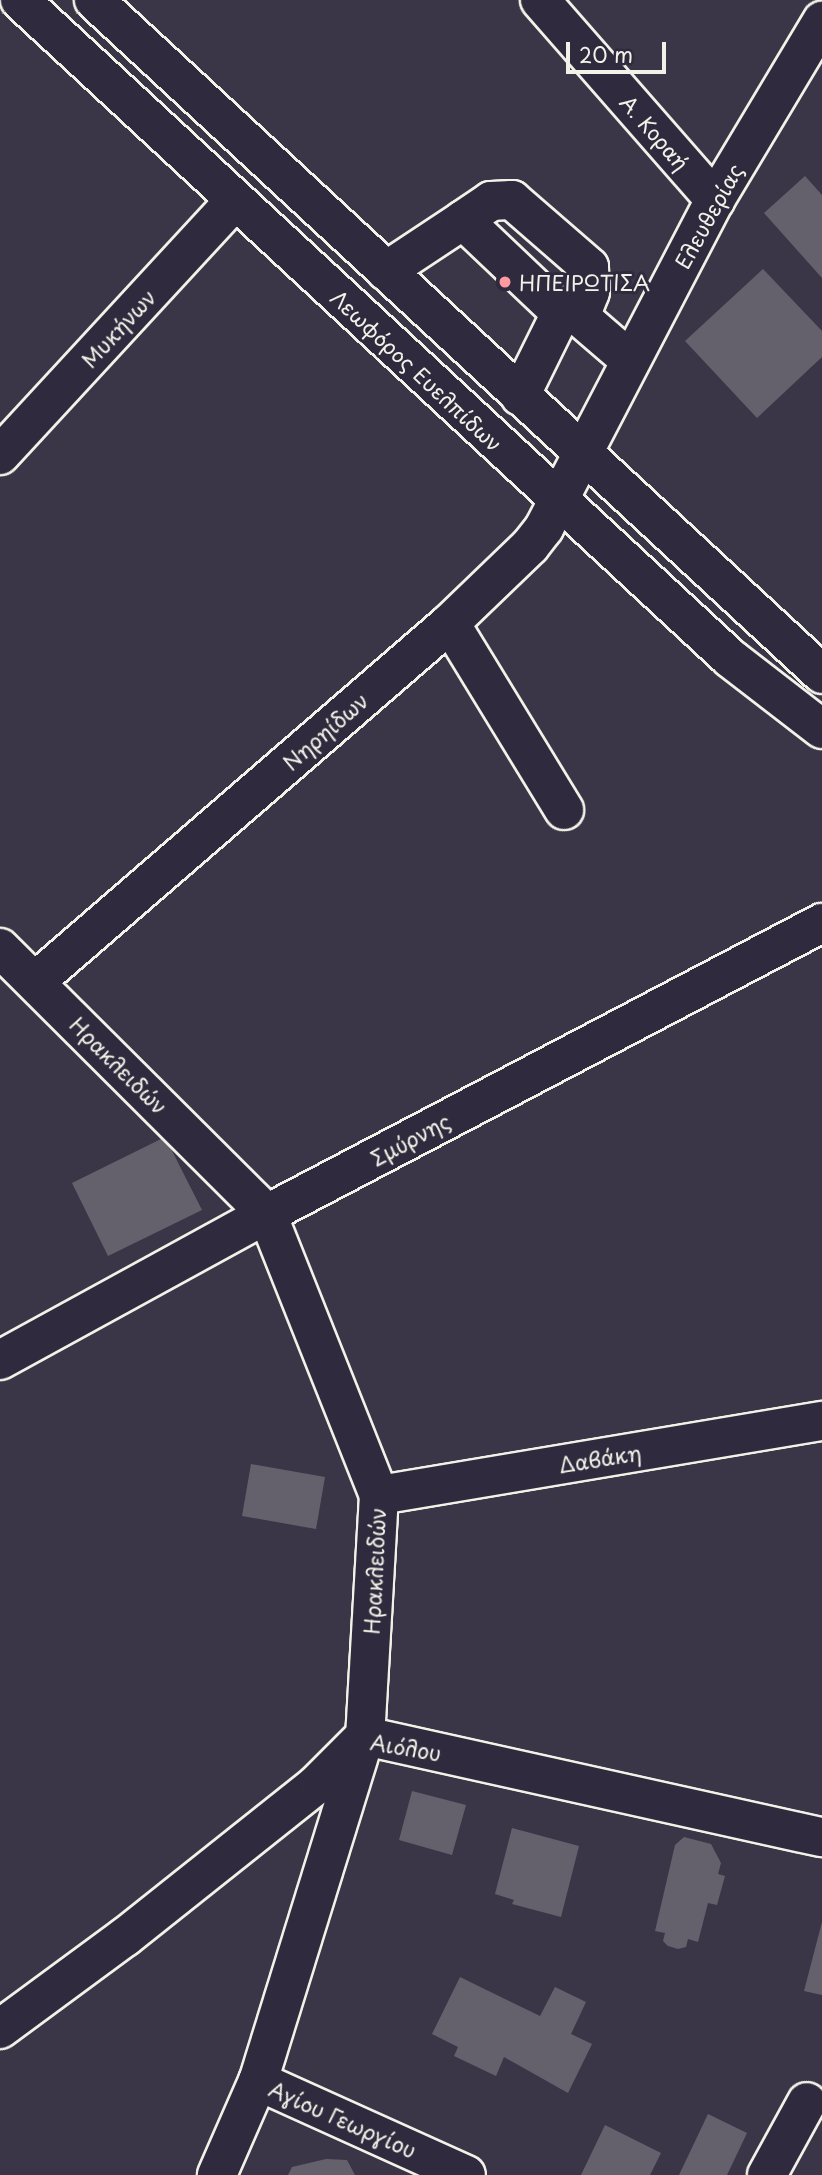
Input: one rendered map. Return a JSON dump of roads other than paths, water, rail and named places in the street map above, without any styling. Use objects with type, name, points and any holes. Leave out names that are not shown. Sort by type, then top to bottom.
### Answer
[{"type":"street","name":"Λεωφόρος Ευελπίδων","points":[[20,0],[730,658],[822,729]]},
{"type":"street","points":[[94,0],[822,674]]},
{"type":"street","name":"Α. Κοραή","points":[[540,0],[715,200]]},
{"type":"street","name":"Ελευθερίας","points":[[581,452],[715,200],[822,21]]},
{"type":"street","points":[[386,271],[500,198],[525,207],[589,267],[590,292],[571,315],[520,396]]},
{"type":"street","name":"Μυκήνων","points":[[0,455],[235,200]]},
{"type":"street","points":[[463,220],[571,315],[630,360]]},
{"type":"street","name":"Νηρηίδων","points":[[36,981],[450,623],[530,546],[558,501],[581,452]]},
{"type":"street","points":[[450,623],[564,810]]},
{"type":"street","name":"Σμύρνης","points":[[0,1360],[267,1214],[822,923]]},
{"type":"street","name":"Ηρακλειδών","points":[[0,948],[267,1214],[379,1495],[365,1736],[258,2081],[217,2175]]},
{"type":"street","name":"Δαβάκη","points":[[379,1495],[822,1421]]},
{"type":"street","name":"Αιόλου","points":[[0,2029],[125,1937],[315,1786],[365,1736],[822,1838]]},
{"type":"street","name":"Αγίου Γεωργίου","points":[[258,2081],[466,2175]]},
{"type":"street","points":[[767,2175],[807,2102]]},
{"type":"place","name":"ΗΠΕΙΡΩΤΙΣΑ","points":[[505,282]]}]
